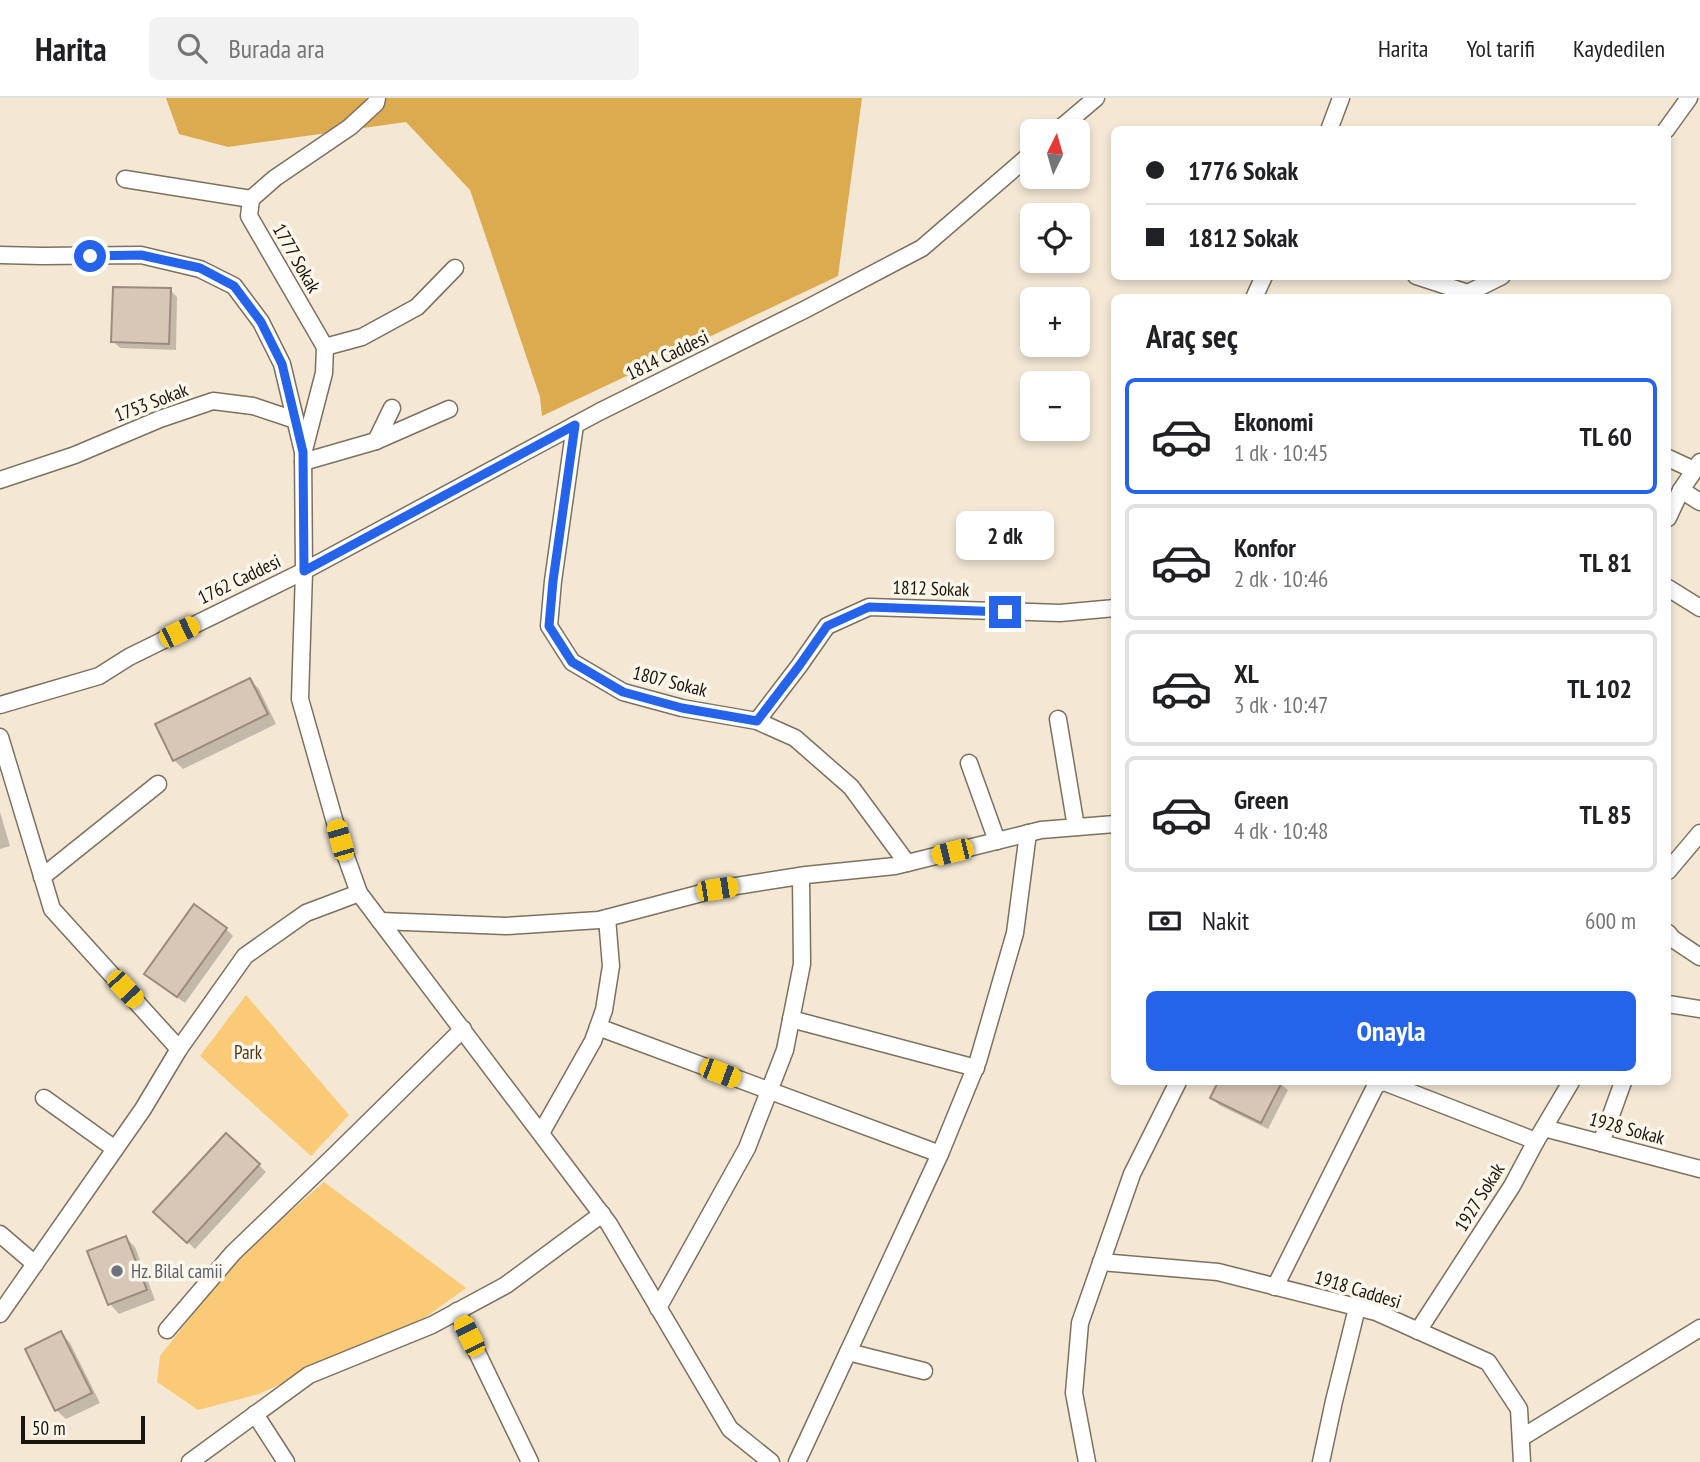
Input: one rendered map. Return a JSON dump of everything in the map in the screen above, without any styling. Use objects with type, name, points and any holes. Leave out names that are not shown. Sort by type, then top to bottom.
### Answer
[{"type":"street","points":[[125,179],[251,199],[275,178],[350,127],[376,103],[377,98]]},
{"type":"street","points":[[1071,119],[1096,98]]},
{"type":"street","points":[[1330,126],[1341,98]]},
{"type":"street","points":[[1669,126],[1689,98]]},
{"type":"street","name":"1814 Caddesi","points":[[304,571],[575,425],[922,248],[1020,163]]},
{"type":"street","name":"1777 Sokak","points":[[251,199],[249,216],[325,347]]},
{"type":"street","points":[[0,255],[141,255],[200,268],[234,286],[261,322],[282,364],[303,457],[304,571],[300,699],[340,840],[359,893],[609,1224],[730,1429],[771,1462]]},
{"type":"street","points":[[303,457],[324,373],[325,347],[362,337],[417,307],[455,268]]},
{"type":"street","points":[[1428,280],[1468,293],[1494,280]]},
{"type":"street","name":"1753 Sokak","points":[[0,480],[75,455],[160,419],[213,401],[253,406],[295,420]]},
{"type":"street","points":[[376,441],[391,408]]},
{"type":"street","points":[[303,457],[376,441],[449,409]]},
{"type":"street","name":"1807 Sokak","points":[[575,425],[549,626],[572,662],[623,692],[682,708],[757,721],[795,738],[851,787],[907,863]]},
{"type":"street","points":[[1671,459],[1697,466],[1671,512]]},
{"type":"street","points":[[1681,490],[1700,502]]},
{"type":"street","name":"1762 Caddesi","points":[[0,705],[99,676],[129,657],[304,571]]},
{"type":"street","points":[[1671,590],[1700,608]]},
{"type":"street","name":"1812 Sokak","points":[[757,721],[827,626],[869,607],[1060,613],[1111,608]]},
{"type":"street","points":[[1058,719],[1076,827]]},
{"type":"street","points":[[0,737],[52,909],[179,1049]]},
{"type":"street","points":[[969,763],[997,841]]},
{"type":"street","points":[[42,877],[158,784]]},
{"type":"street","points":[[380,921],[506,926],[598,920],[717,889],[801,876],[895,866],[1041,830],[1111,824]]},
{"type":"street","points":[[797,1462],[940,1154],[976,1068],[1015,933],[1028,833]]},
{"type":"street","points":[[1671,867],[1700,833]]},
{"type":"street","points":[[658,1308],[747,1148],[785,1050],[802,964],[801,876]]},
{"type":"street","points":[[0,1314],[143,1109],[179,1049],[245,956],[306,913],[359,893]]},
{"type":"street","points":[[541,1133],[593,1041],[604,1010],[611,966],[607,918]]},
{"type":"street","points":[[1671,943],[1700,957]]},
{"type":"street","points":[[1671,1004],[1700,1009]]},
{"type":"street","points":[[791,1019],[976,1068]]},
{"type":"street","points":[[598,1027],[940,1154]]},
{"type":"street","points":[[167,1330],[233,1253],[463,1029]]},
{"type":"street","points":[[1087,1462],[1074,1393],[1080,1323],[1132,1174],[1176,1085]]},
{"type":"street","points":[[1275,1287],[1376,1085]]},
{"type":"street","name":"1928 Sokak","points":[[1394,1085],[1540,1134],[1601,1143],[1700,1169]]},
{"type":"street","name":"1927 Sokak","points":[[1418,1331],[1512,1186],[1569,1085]]},
{"type":"street","points":[[1601,1143],[1622,1085]]},
{"type":"street","points":[[44,1098],[115,1149]]},
{"type":"street","points":[[190,1462],[309,1375],[432,1325],[506,1285],[602,1214]]},
{"type":"street","points":[[0,1234],[35,1264]]},
{"type":"street","name":"1918 Caddesi","points":[[1101,1262],[1218,1272],[1376,1312],[1488,1362],[1519,1409],[1522,1462]]},
{"type":"street","points":[[1321,1462],[1357,1308]]},
{"type":"street","points":[[457,1311],[530,1462]]},
{"type":"street","points":[[1521,1438],[1700,1328]]},
{"type":"street","points":[[848,1352],[924,1371]]},
{"type":"street","points":[[256,1414],[286,1462]]},
{"type":"green space","name":"Park","points":[[246,995],[349,1115],[311,1156],[200,1056]]},
{"type":"green space","points":[[324,1182],[466,1288],[426,1317],[259,1394],[198,1410],[157,1382],[160,1356],[236,1259]]},
{"type":"shaded area","points":[[166,98],[862,98],[838,276],[542,416],[540,397],[470,190],[406,122],[228,147],[179,134]]},
{"type":"building","points":[[113,287],[171,288],[169,344],[111,342]]},
{"type":"building","points":[[250,678],[268,714],[173,761],[155,724]]},
{"type":"building","points":[[194,904],[227,928],[177,997],[144,974]]},
{"type":"building","points":[[1216,1085],[1280,1085],[1261,1123],[1210,1098]]},
{"type":"building","points":[[226,1133],[260,1164],[187,1243],[153,1212]]},
{"type":"building","name":"Hz. Bilal camii","points":[[126,1236],[147,1290],[108,1305],[87,1251]]},
{"type":"building","points":[[61,1331],[92,1393],[55,1411],[25,1349]]},
{"type":"place","name":"Hz. Bilal camii","points":[[117,1271]]},
{"type":"route","points":[[90,256],[141,255],[200,268],[234,286],[261,322],[282,364],[303,452],[304,571],[575,425],[549,626],[572,662],[623,692],[682,708],[757,721],[827,626],[869,607],[1005,612]]}]
